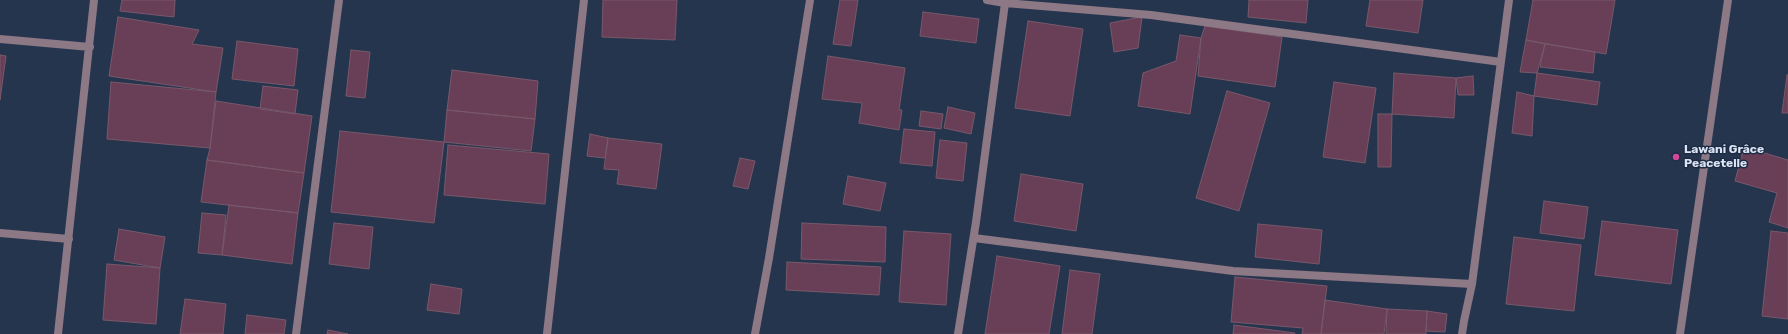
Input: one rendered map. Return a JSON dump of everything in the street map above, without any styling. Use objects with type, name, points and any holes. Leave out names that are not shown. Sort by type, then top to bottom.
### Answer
[{"type":"street","points":[[58,334],[94,0]]},
{"type":"street","points":[[296,334],[339,0]]},
{"type":"street","points":[[547,334],[584,0]]},
{"type":"street","points":[[755,334],[769,258],[810,0]]},
{"type":"street","points":[[987,0],[1005,3],[1158,16],[1501,62]]},
{"type":"street","points":[[1462,334],[1472,284],[1509,0]]},
{"type":"street","points":[[1680,334],[1728,0]]},
{"type":"street","points":[[958,334],[974,238],[1005,3]]},
{"type":"street","points":[[0,39],[90,47]]},
{"type":"street","points":[[0,233],[69,239]]},
{"type":"street","points":[[974,238],[1233,270],[1472,284]]},
{"type":"building","points":[[122,0],[175,0],[174,17],[120,11]]},
{"type":"building","points":[[603,0],[677,0],[675,40],[602,37]]},
{"type":"building","points":[[840,0],[858,0],[851,46],[833,44]]},
{"type":"building","points":[[1249,0],[1308,0],[1306,23],[1248,17]]},
{"type":"building","points":[[1370,0],[1423,0],[1418,33],[1366,26]]},
{"type":"building","points":[[1533,0],[1615,0],[1606,54],[1526,40]]},
{"type":"building","points":[[923,12],[979,19],[976,43],[920,36]]},
{"type":"building","points":[[118,17],[199,30],[192,44],[223,48],[216,92],[109,76]]},
{"type":"building","points":[[1142,17],[1138,48],[1114,52],[1110,23]]},
{"type":"building","points":[[1028,21],[1083,29],[1070,116],[1015,108]]},
{"type":"building","points":[[1205,26],[1282,37],[1275,87],[1198,76],[1201,38]]},
{"type":"building","points":[[1180,35],[1201,38],[1190,114],[1138,106],[1143,73],[1176,61]]},
{"type":"building","points":[[1526,40],[1545,44],[1537,73],[1520,72]]},
{"type":"building","points":[[237,41],[298,49],[294,86],[232,79]]},
{"type":"building","points":[[1545,44],[1595,52],[1593,73],[1540,67]]},
{"type":"building","points":[[351,50],[370,52],[365,98],[346,96]]},
{"type":"building","points":[[0,55],[6,56],[0,100]]},
{"type":"building","points":[[828,56],[905,68],[899,110],[902,110],[899,130],[859,123],[862,103],[822,99]]},
{"type":"building","points":[[452,70],[538,81],[535,119],[447,110]]},
{"type":"building","points":[[1394,73],[1456,78],[1454,118],[1392,114]]},
{"type":"building","points":[[1537,73],[1600,82],[1597,105],[1534,96]]},
{"type":"building","points":[[1787,75],[1788,113],[1782,113]]},
{"type":"building","points":[[1473,76],[1474,95],[1458,95],[1456,78]]},
{"type":"building","points":[[111,82],[216,92],[210,148],[107,139]]},
{"type":"building","points":[[1334,82],[1376,88],[1365,163],[1323,157]]},
{"type":"building","points":[[263,86],[298,90],[295,114],[260,109]]},
{"type":"building","points":[[1227,91],[1270,103],[1239,211],[1196,198]]},
{"type":"building","points":[[1517,92],[1534,96],[1532,136],[1512,133]]},
{"type":"building","points":[[216,101],[312,116],[304,173],[207,160]]},
{"type":"building","points":[[948,107],[975,113],[971,134],[944,128]]},
{"type":"building","points":[[447,110],[535,119],[531,151],[444,142]]},
{"type":"building","points":[[921,111],[943,114],[941,129],[919,126]]},
{"type":"building","points":[[1378,114],[1392,114],[1391,167],[1378,167]]},
{"type":"building","points":[[904,129],[935,132],[932,166],[900,163]]},
{"type":"building","points":[[340,131],[444,142],[434,223],[331,212]]},
{"type":"building","points":[[590,134],[608,138],[605,158],[587,156]]},
{"type":"building","points":[[608,138],[662,144],[656,189],[617,184],[619,170],[604,169]]},
{"type":"building","points":[[940,140],[967,143],[963,181],[936,178]]},
{"type":"building","points":[[448,145],[549,154],[545,204],[444,195]]},
{"type":"building","points":[[1744,147],[1788,160],[1788,228],[1769,222],[1777,193],[1735,181]]},
{"type":"building","points":[[740,158],[755,161],[748,189],[733,186]]},
{"type":"building","points":[[207,160],[304,173],[298,213],[201,202]]},
{"type":"building","points":[[1021,174],[1083,184],[1076,231],[1014,221]]},
{"type":"building","points":[[848,176],[886,183],[880,211],[843,204]]},
{"type":"building","points":[[1544,201],[1588,207],[1584,239],[1540,233]]},
{"type":"building","points":[[229,205],[298,213],[292,264],[222,255]]},
{"type":"building","points":[[202,213],[226,215],[222,255],[198,253]]},
{"type":"building","points":[[1602,221],[1678,230],[1671,284],[1595,275]]},
{"type":"building","points":[[334,223],[373,227],[369,269],[329,264]]},
{"type":"building","points":[[802,223],[886,227],[885,262],[801,259]]},
{"type":"building","points":[[1258,224],[1322,230],[1319,264],[1255,257]]},
{"type":"building","points":[[119,229],[165,237],[160,268],[114,260]]},
{"type":"building","points":[[904,231],[951,234],[946,305],[899,302]]},
{"type":"building","points":[[1771,231],[1788,233],[1788,319],[1762,316]]},
{"type":"building","points":[[1514,237],[1581,245],[1574,311],[1506,304]]},
{"type":"building","points":[[997,256],[1060,266],[1049,334],[985,334]]},
{"type":"building","points":[[787,262],[881,267],[879,295],[786,290]]},
{"type":"building","points":[[107,264],[160,268],[156,324],[103,320]]},
{"type":"building","points":[[1070,270],[1100,274],[1092,334],[1062,334]]},
{"type":"building","points":[[1235,277],[1327,286],[1321,334],[1302,334],[1303,328],[1231,322]]},
{"type":"building","points":[[431,284],[462,289],[459,314],[427,310]]},
{"type":"building","points":[[185,299],[226,304],[223,334],[180,334]]},
{"type":"building","points":[[1325,300],[1387,309],[1384,334],[1321,334]]},
{"type":"building","points":[[1387,309],[1427,311],[1426,334],[1386,334]]},
{"type":"building","points":[[1427,311],[1447,314],[1445,332],[1426,331]]},
{"type":"building","points":[[247,315],[286,320],[284,334],[245,334]]},
{"type":"building","points":[[1234,325],[1295,333],[1295,334],[1233,334]]},
{"type":"building","points":[[328,330],[348,334],[327,334]]},
{"type":"place","name":"Lawani Grâce Peacetelle","points":[[1676,157]]}]
